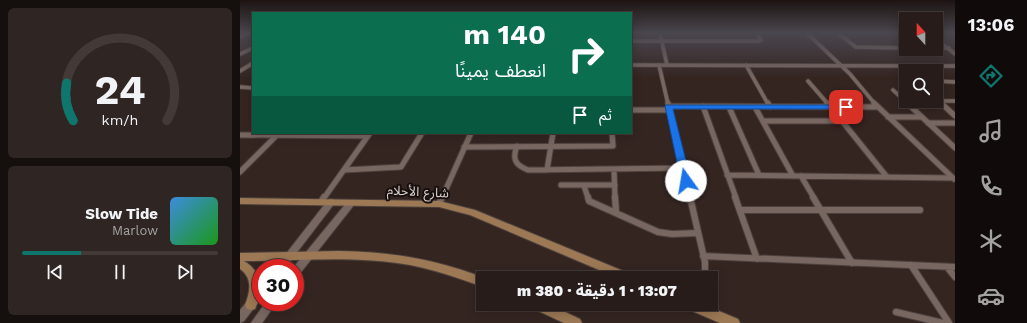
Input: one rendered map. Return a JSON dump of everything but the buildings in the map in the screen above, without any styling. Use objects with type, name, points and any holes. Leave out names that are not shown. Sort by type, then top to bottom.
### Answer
[{"type":"main road","name":"شارع الأحلام","points":[[240,201],[439,204],[472,212],[505,224],[613,271]]},
{"type":"main road","points":[[289,257],[326,202]]},
{"type":"main road","points":[[304,262],[351,202]]},
{"type":"main road","points":[[240,257],[354,255],[398,259],[438,266],[476,280]]},
{"type":"main road","points":[[240,264],[249,270],[255,281],[255,292],[250,305]]},
{"type":"main road","points":[[240,318],[252,303]]},
{"type":"main road","points":[[256,323],[265,311]]},
{"type":"main road","points":[[551,311],[576,323]]},
{"type":"main road","points":[[712,311],[734,323]]},
{"type":"street","points":[[240,54],[252,48]]},
{"type":"street","points":[[664,48],[668,65]]},
{"type":"street","points":[[823,48],[841,66],[877,107],[954,179]]},
{"type":"street","points":[[949,48],[955,54]]},
{"type":"street","points":[[240,71],[252,63]]},
{"type":"street","points":[[632,65],[955,66]]},
{"type":"street","points":[[660,65],[704,256],[705,271]]},
{"type":"street","points":[[746,65],[770,107]]},
{"type":"street","points":[[808,81],[830,107]]},
{"type":"street","points":[[943,81],[955,82]]},
{"type":"street","points":[[240,87],[252,88]]},
{"type":"street","points":[[894,90],[899,95]]},
{"type":"street","points":[[943,100],[955,101]]},
{"type":"street","points":[[943,105],[955,116]]},
{"type":"street","points":[[632,110],[703,106],[877,107]]},
{"type":"street","points":[[703,106],[757,259]]},
{"type":"street","points":[[729,106],[759,175]]},
{"type":"street","points":[[755,107],[792,176]]},
{"type":"street","points":[[913,108],[955,148]]},
{"type":"street","points":[[888,117],[922,118]]},
{"type":"street","points":[[763,121],[842,121],[887,177]]},
{"type":"street","points":[[928,123],[955,122]]},
{"type":"street","points":[[240,172],[278,134]]},
{"type":"street","points":[[344,170],[401,167],[421,134]]},
{"type":"street","points":[[439,204],[470,134]]},
{"type":"street","points":[[548,170],[553,134]]},
{"type":"street","points":[[464,147],[613,146],[612,134]]},
{"type":"street","points":[[240,135],[369,135]]},
{"type":"street","points":[[326,202],[344,170],[369,135]]},
{"type":"street","points":[[517,146],[514,154],[514,161],[518,166],[528,170],[683,168]]},
{"type":"street","points":[[240,164],[248,164]]},
{"type":"street","points":[[614,169],[616,212]]},
{"type":"street","points":[[727,175],[954,179]]},
{"type":"street","points":[[801,176],[852,263]]},
{"type":"street","points":[[561,185],[614,185]]},
{"type":"street","points":[[584,186],[589,200],[658,232],[672,234],[698,233]]},
{"type":"street","points":[[740,210],[920,210]]},
{"type":"street","points":[[704,256],[955,267]]},
{"type":"street","points":[[911,265],[949,323]]},
{"type":"street","points":[[947,267],[955,277]]},
{"type":"street","points":[[896,312],[943,323]]},
{"type":"route","points":[[686,181],[669,106],[846,107]]}]
